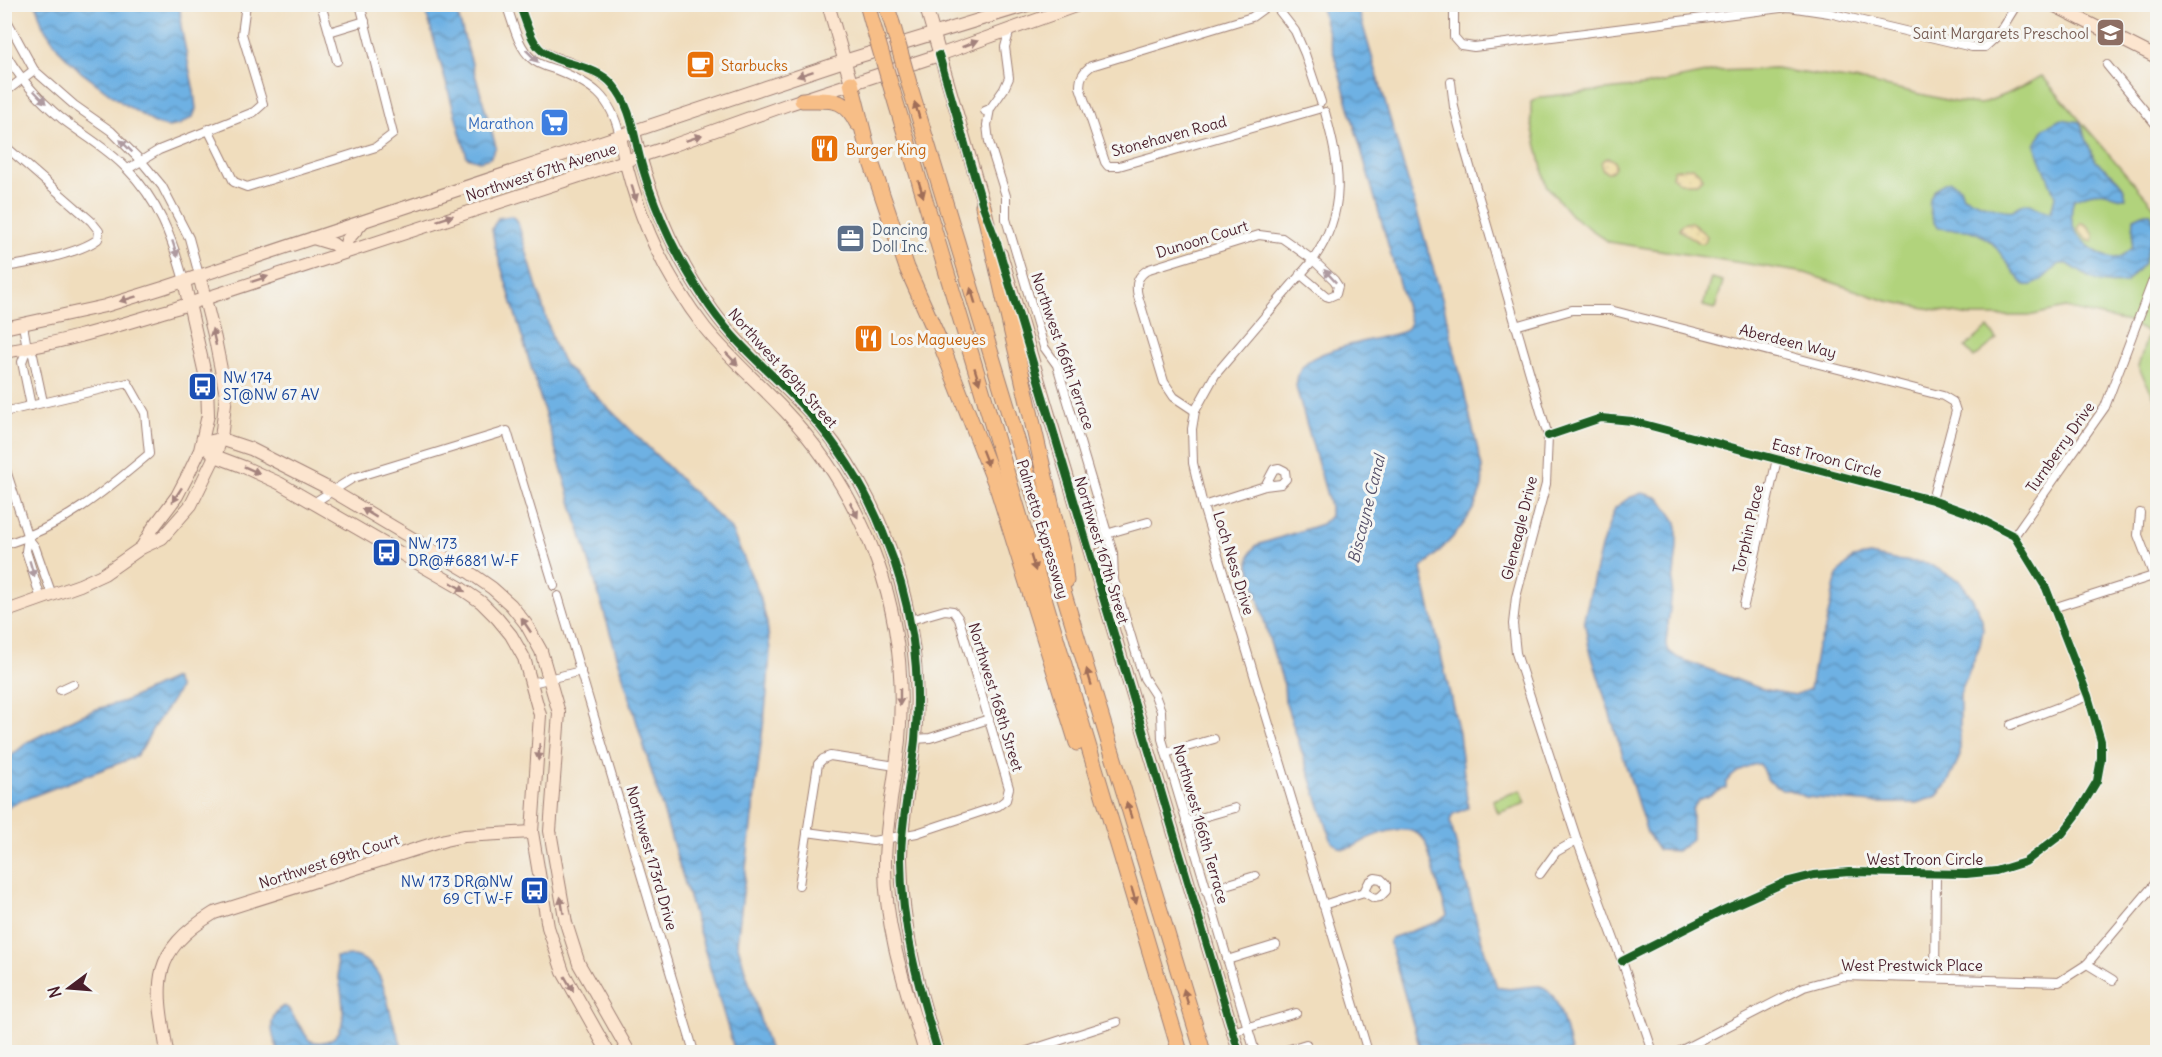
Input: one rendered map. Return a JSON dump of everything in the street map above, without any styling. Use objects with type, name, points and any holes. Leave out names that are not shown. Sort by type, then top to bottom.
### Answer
[{"type":"highway","name":"Palmetto Expressway","points":[[867,4],[1180,1053]]},
{"type":"highway","name":"Palmetto Expressway","points":[[886,4],[1203,1053]]},
{"type":"highway","points":[[851,83],[863,134],[907,268],[998,490],[1086,772],[1117,840]]},
{"type":"highway","points":[[802,100],[834,101],[846,106],[863,134]]},
{"type":"highway","points":[[983,206],[1064,560],[1069,614]]},
{"type":"street","points":[[128,169],[159,150],[254,112],[263,104],[242,34],[246,4]]},
{"type":"street","points":[[321,4],[337,62]]},
{"type":"street","points":[[208,129],[234,182],[247,187],[376,147],[393,134],[360,4]]},
{"type":"street","name":"Northwest 169th Street","points":[[506,4],[520,41],[532,59],[597,90],[613,113],[645,224],[671,277],[723,350],[786,412],[823,458],[856,512],[878,564],[894,623],[899,661],[900,711],[896,766],[886,839],[886,889],[894,949],[925,1053]]},
{"type":"street","name":"Northwest 169th Street","points":[[519,4],[532,37],[540,49],[594,71],[612,82],[630,114],[639,156],[660,217],[688,274],[732,335],[809,412],[835,447],[872,508],[895,563],[910,620],[916,679],[915,739],[902,836],[904,916],[918,984],[938,1053]]},
{"type":"street","points":[[828,4],[851,83]]},
{"type":"street","name":"Northwest 167th Street","points":[[925,4],[983,206],[999,246],[1239,1053]]},
{"type":"street","name":"Northwest 67th Avenue","points":[[4,328],[105,306],[844,61],[1031,4]]},
{"type":"street","name":"Northwest 67th Avenue","points":[[4,352],[110,328],[189,303],[625,161],[939,55],[1081,4]]},
{"type":"street","name":"Stonehaven Road","points":[[1272,4],[1252,17],[1092,66],[1085,71],[1080,78],[1080,87],[1105,162],[1108,166],[1119,166],[1321,108]]},
{"type":"street","name":"Loch Ness Drive","points":[[1272,4],[1295,31],[1305,54],[1336,159],[1339,191],[1333,222],[1324,243],[1313,260],[1215,375],[1195,411],[1192,429],[1193,463],[1203,506],[1368,1053]]},
{"type":"street","points":[[1454,4],[1454,37],[1461,45],[1474,47],[1789,7],[1829,13],[1972,47],[1985,46],[1997,36],[2017,4]]},
{"type":"street","points":[[2051,4],[2157,58]]},
{"type":"street","points":[[4,15],[34,70],[74,105],[111,130],[162,186],[183,225],[199,275],[226,395],[221,439],[215,456],[191,505],[162,538],[104,574],[4,612]]},
{"type":"street","points":[[995,16],[1005,47]]},
{"type":"street","points":[[329,32],[365,21]]},
{"type":"street","name":"Northwest 166th Terrace","points":[[1002,32],[1009,78],[990,109],[986,121],[989,142],[1006,196],[1006,219],[1040,335],[1046,351],[1057,365],[1108,535],[1114,557],[1115,584],[1136,653],[1144,678],[1155,695],[1161,711],[1162,739],[1255,1053]]},
{"type":"street","points":[[4,51],[36,94],[60,117],[106,149],[128,169],[153,203],[168,230],[184,281],[209,396],[208,414],[202,443],[177,496],[153,528],[141,549]]},
{"type":"street","points":[[2107,65],[2157,127]]},
{"type":"street","points":[[4,93],[34,70]]},
{"type":"street","name":"Gleneagle Drive","points":[[1451,82],[1454,107],[1466,153],[1548,435],[1546,484],[1516,597],[1513,624],[1516,653],[1577,840],[1622,960],[1653,1053]]},
{"type":"street","points":[[4,145],[91,221],[99,231],[98,239],[90,246],[4,267]]},
{"type":"street","points":[[313,238],[333,244],[344,252],[347,240],[363,222]]},
{"type":"street","points":[[168,230],[183,225]]},
{"type":"street","name":"Dunoon Court","points":[[1195,411],[1174,397],[1164,382],[1136,289],[1138,278],[1149,269],[1259,235],[1282,238],[1313,260],[1334,280],[1338,286],[1336,294],[1326,296],[1300,274]]},
{"type":"street","name":"Turnberry Drive","points":[[2014,536],[2105,407],[2157,267]]},
{"type":"street","name":"Aberdeen Way","points":[[1515,326],[1572,309],[1610,310],[1943,396],[1953,402],[1956,411],[1932,500]]},
{"type":"street","points":[[23,325],[27,348],[22,362],[31,406]]},
{"type":"street","points":[[27,348],[33,355],[43,402]]},
{"type":"street","points":[[4,412],[128,383],[145,413],[149,454],[88,504],[28,538],[4,545]]},
{"type":"street","name":"East Troon Circle","points":[[1548,435],[1601,418],[1632,421],[1932,500],[1968,513],[2014,536]]},
{"type":"street","points":[[315,502],[352,478],[507,431],[554,586]]},
{"type":"street","points":[[202,443],[221,439],[251,449],[332,491],[469,572],[511,605],[526,624],[541,651],[559,713],[550,831],[566,922],[579,964],[629,1053]]},
{"type":"street","points":[[202,443],[215,456],[244,466],[315,502],[481,602],[511,635],[524,658],[540,715],[532,832],[548,927],[562,972],[608,1053]]},
{"type":"street","points":[[823,458],[835,447]]},
{"type":"street","name":"Torphin Place","points":[[1744,605],[1777,459]]},
{"type":"street","points":[[4,464],[28,538],[35,547],[46,597]]},
{"type":"street","points":[[1203,506],[1265,486]]},
{"type":"street","points":[[2140,513],[2138,535],[2157,587]]},
{"type":"street","points":[[1086,543],[1102,542],[1108,535],[1148,522]]},
{"type":"street","points":[[2014,536],[2046,588],[2053,608],[2153,576]]},
{"type":"street","points":[[878,564],[895,563]]},
{"type":"street","name":"Northwest 173rd Drive","points":[[558,597],[694,1053]]},
{"type":"street","name":"West Troon Circle","points":[[1622,960],[1786,882],[1814,875],[1849,872],[1936,874],[1996,871],[2025,862],[2062,834],[2097,781],[2101,741],[2088,696],[2053,608]]},
{"type":"street","name":"Northwest 168th Street","points":[[902,836],[998,806],[1006,800],[1010,788],[959,619],[952,611],[945,610],[910,620]]},
{"type":"street","points":[[532,683],[581,671]]},
{"type":"street","points":[[60,690],[73,684]]},
{"type":"street","points":[[2011,725],[2088,696]]},
{"type":"street","points":[[915,739],[930,738],[988,719]]},
{"type":"street","points":[[1166,753],[1214,739]]},
{"type":"street","points":[[799,885],[818,764],[822,759],[830,756],[896,766]]},
{"type":"street","points":[[1186,822],[1235,808]]},
{"type":"street","name":"Northwest 69th Court","points":[[167,1053],[159,992],[160,970],[175,945],[190,927],[214,913],[445,840],[464,836],[532,832]]},
{"type":"street","points":[[807,832],[873,841],[902,836]]},
{"type":"street","points":[[1540,874],[1556,852],[1577,840]]},
{"type":"street","points":[[1935,977],[1936,874]]},
{"type":"street","points":[[1206,891],[1255,876]]},
{"type":"street","name":"West Prestwick Place","points":[[1678,1053],[1804,987],[1844,976],[2059,982],[2087,964],[2157,880]]},
{"type":"street","points":[[1323,905],[1364,892]]},
{"type":"street","points":[[555,949],[573,944]]},
{"type":"street","points":[[1227,960],[1276,945]]},
{"type":"street","points":[[2087,964],[2114,980]]},
{"type":"street","points":[[1232,1032],[1296,1013]]},
{"type":"street","points":[[1024,1053],[1117,1022]]},
{"type":"street","points":[[1280,1053],[1306,1044]]},
{"type":"green space","points":[[1775,69],[1868,82],[1955,102],[1981,104],[2042,76],[2157,210],[2157,402],[2138,367],[2148,333],[2128,322],[2065,308],[2029,316],[1970,316],[1887,301],[1805,273],[1609,242],[1571,215],[1546,185],[1531,121],[1531,102],[1541,97],[1644,86],[1715,71]]},
{"type":"green space","points":[[1711,278],[1723,281],[1715,309],[1703,306]]},
{"type":"green space","points":[[1988,328],[1997,339],[1974,358],[1965,347]]},
{"type":"green space","points":[[1521,790],[1526,803],[1498,813],[1493,800]]},
{"type":"sand","points":[[1608,158],[1613,160],[1615,165],[1613,170],[1608,172],[1603,170],[1601,165],[1603,160]]},
{"type":"sand","points":[[1692,167],[1701,174],[1702,178],[1697,183],[1681,183],[1672,176],[1674,170]]},
{"type":"sand","points":[[1691,222],[1707,236],[1705,242],[1701,244],[1679,230],[1682,224]]},
{"type":"sand","points":[[2081,223],[2086,224],[2094,236],[2092,242],[2078,230]]},
{"type":"water","points":[[36,5],[180,5],[181,27],[194,91],[196,109],[193,117],[179,125],[168,127],[156,124],[121,102],[81,72],[60,51],[43,26]]},
{"type":"water","points":[[424,5],[455,5],[496,147],[490,158],[479,161],[467,157]]},
{"type":"water","name":"Biscayne Canal","points":[[1320,5],[1357,5],[1443,302],[1482,467],[1482,487],[1471,513],[1456,533],[1421,569],[1459,733],[1468,808],[1453,814],[1450,821],[1484,949],[1497,987],[1511,989],[1535,986],[1543,987],[1550,993],[1556,1001],[1564,1022],[1571,1052],[1421,1052],[1389,941],[1391,938],[1438,922],[1447,915],[1425,841],[1413,832],[1398,830],[1374,836],[1347,848],[1340,848],[1332,842],[1285,701],[1284,685],[1249,565],[1250,554],[1257,545],[1322,524],[1330,516],[1330,506],[1296,387],[1302,367],[1311,359],[1335,349],[1402,332],[1410,322]]},
{"type":"water","points":[[2061,119],[2080,122],[2095,159],[2119,181],[2125,191],[2126,198],[2101,193],[2074,199],[2072,223],[2084,242],[2105,256],[2120,257],[2132,248],[2134,218],[2151,213],[2155,227],[2144,263],[2126,283],[2101,282],[2068,264],[2059,264],[2039,282],[2025,285],[1989,240],[1967,230],[1938,227],[1932,220],[1929,205],[1931,196],[1937,188],[1950,181],[1960,187],[1963,196],[1988,206],[2013,210],[2027,204],[2051,212],[2055,196],[2035,145],[2044,128]]},
{"type":"water","points":[[511,216],[517,220],[554,344],[565,365],[731,529],[759,593],[767,623],[770,651],[767,694],[737,943],[770,1052],[735,1052],[495,246],[492,229],[498,218]]},
{"type":"water","points":[[1642,493],[1660,498],[1677,523],[1677,548],[1666,643],[1669,651],[1678,658],[1762,689],[1795,695],[1810,689],[1817,647],[1824,633],[1837,575],[1853,558],[1870,555],[1927,563],[1960,581],[1972,598],[1982,619],[1983,630],[1980,645],[1960,694],[1960,756],[1947,784],[1937,796],[1917,803],[1872,803],[1806,797],[1789,790],[1782,790],[1767,780],[1760,764],[1745,767],[1726,782],[1726,788],[1699,800],[1692,809],[1692,839],[1677,851],[1658,850],[1647,833],[1589,647],[1584,619],[1601,547],[1615,508],[1629,498]]},
{"type":"water","points":[[174,678],[179,688],[135,757],[20,801],[5,809],[5,761],[28,742],[75,718],[125,701]]},
{"type":"water","points":[[354,956],[372,966],[382,982],[402,1052],[279,1052],[272,1033],[272,1021],[278,1010],[284,1006],[288,1008],[309,1040],[322,1042],[336,1036],[341,1027],[343,1003],[336,957]]},
{"type":"cycle path","points":[[519,4],[530,33],[539,48],[555,58],[596,72],[613,85],[620,94],[629,114],[643,169],[656,205],[671,241],[691,279],[733,336],[820,426],[861,486],[884,535],[908,610],[917,687],[915,740],[901,844],[904,909],[912,957],[938,1052]]},
{"type":"cycle path","points":[[939,55],[1239,1052]]},
{"type":"cycle path","points":[[1548,436],[1601,418],[1632,421],[1932,500],[1968,513],[2014,536],[2046,588],[2088,696],[2101,741],[2097,781],[2076,816],[2062,834],[2025,862],[1996,871],[1966,874],[1849,872],[1814,875],[1786,882],[1721,911],[1622,961]]},
{"type":"place","name":"Saint Margarets Preschool","points":[[2110,33]]},
{"type":"place","name":"Starbucks","points":[[700,65]]},
{"type":"place","name":"Marathon","points":[[555,123]]},
{"type":"place","name":"Burger King","points":[[825,149]]},
{"type":"place","name":"Dancing Doll Inc.","points":[[851,238]]},
{"type":"place","name":"Los Magueyes","points":[[869,339]]},
{"type":"place","name":"NW 174 ST@NW 67 AV","points":[[202,386]]},
{"type":"place","name":"NW 173 DR@#6881 W-F","points":[[387,552]]},
{"type":"place","name":"NW 173 DR@NW 69 CT W-F","points":[[534,890]]}]
